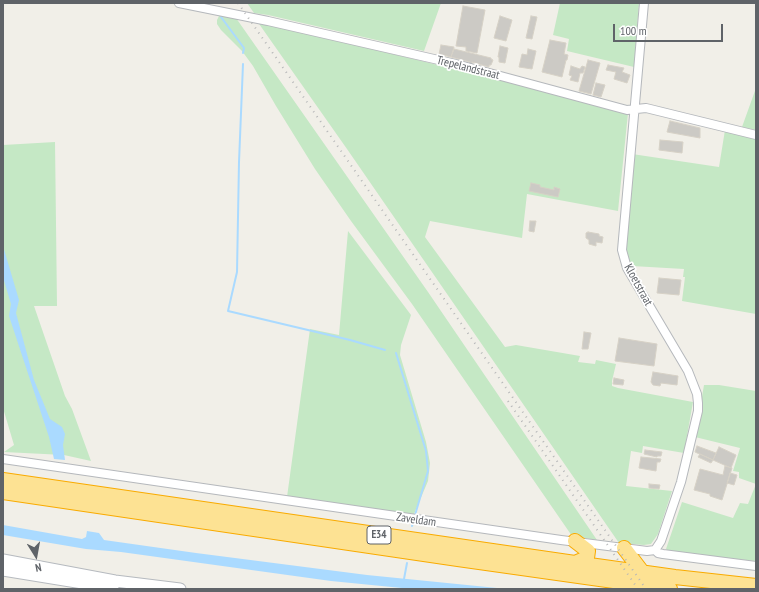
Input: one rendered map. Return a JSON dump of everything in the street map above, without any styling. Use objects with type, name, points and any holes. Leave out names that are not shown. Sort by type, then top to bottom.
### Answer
[{"type":"highway","name":"E34","points":[[3,480],[643,573],[756,586]]},
{"type":"highway","name":"E34","points":[[3,492],[458,560],[670,589]]},
{"type":"highway","points":[[575,563],[587,558],[588,551],[576,541]]},
{"type":"highway","points":[[624,548],[643,573]]},
{"type":"main road","points":[[3,560],[115,581],[180,589]]},
{"type":"main road","points":[[3,570],[122,589]]},
{"type":"street","name":"Trepelandstraat","points":[[179,3],[254,18],[456,64],[627,110],[646,108],[756,135]]},
{"type":"street","name":"Kloetstraat","points":[[644,3],[622,250],[627,268],[636,285],[688,371],[697,394],[698,403],[698,411],[681,482],[661,541],[655,550]]},
{"type":"street","name":"Zaveldam","points":[[3,459],[561,540],[647,551],[655,550],[658,553],[663,554],[756,566]]},
{"type":"green space","points":[[247,3],[441,3],[424,51],[254,13]]},
{"type":"green space","points":[[560,3],[639,3],[634,67],[567,51],[569,39],[553,35]]},
{"type":"green space","points":[[220,14],[236,18],[428,292],[597,540],[572,536],[412,304],[315,169],[253,66],[242,51],[221,30],[217,24]]},
{"type":"green space","points":[[257,21],[541,90],[628,113],[618,211],[527,194],[522,238],[430,221],[425,237],[505,347],[516,345],[580,356],[578,362],[595,364],[596,360],[616,364],[612,386],[693,402],[684,453],[643,446],[642,453],[631,451],[626,486],[672,491],[658,534],[651,544],[644,545],[619,543]]},
{"type":"green space","points":[[756,88],[756,130],[742,127]]},
{"type":"green space","points":[[725,130],[756,138],[756,314],[682,301],[685,277],[683,277],[684,269],[632,266],[626,254],[625,239],[632,154],[719,167]]},
{"type":"green space","points":[[55,142],[57,306],[34,306],[65,396],[72,409],[91,461],[64,455],[4,452],[14,445],[3,408],[3,145]]},
{"type":"green space","points":[[348,231],[411,315],[401,345],[400,355],[426,442],[430,463],[428,481],[414,514],[287,497],[310,329],[339,335]]},
{"type":"green space","points":[[704,385],[719,385],[756,391],[756,484],[739,478],[739,472],[733,471],[740,448],[695,437]]},
{"type":"green space","points":[[756,484],[756,561],[677,553],[666,549],[682,502],[733,518],[740,503],[748,504]]},
{"type":"water","points":[[3,246],[19,300],[16,313],[34,380],[50,419],[62,427],[65,434],[63,445],[65,460],[54,459],[49,437],[9,316],[11,304],[3,277]]},
{"type":"water","points":[[3,525],[82,539],[86,537],[87,531],[99,533],[104,540],[196,553],[367,575],[507,589],[412,589],[331,581],[121,552],[86,549],[3,535]]},
{"type":"building","points":[[463,6],[485,10],[477,53],[466,51],[466,47],[456,46]]},
{"type":"building","points":[[500,16],[512,20],[506,41],[494,38]]},
{"type":"building","points":[[531,16],[537,17],[532,39],[526,38]]},
{"type":"building","points":[[550,40],[566,43],[564,54],[568,55],[562,77],[542,72]]},
{"type":"building","points":[[441,45],[454,47],[451,57],[439,54]]},
{"type":"building","points":[[500,46],[508,48],[505,63],[499,62],[498,57]]},
{"type":"building","points":[[454,49],[491,58],[493,60],[489,67],[472,62],[472,64],[469,63],[470,62],[451,57]]},
{"type":"building","points":[[528,49],[536,51],[532,69],[519,67],[522,54],[527,55]]},
{"type":"building","points":[[588,60],[600,63],[591,94],[579,91]]},
{"type":"building","points":[[608,65],[624,68],[622,72],[630,75],[627,83],[614,79],[616,72],[606,70]]},
{"type":"building","points":[[571,66],[580,69],[582,66],[585,67],[583,73],[580,73],[578,82],[570,80],[572,76],[569,75]]},
{"type":"building","points":[[596,83],[605,85],[601,97],[593,95]]},
{"type":"building","points":[[670,121],[700,128],[700,138],[667,132]]},
{"type":"building","points":[[660,140],[683,142],[682,153],[659,150]]},
{"type":"building","points":[[531,183],[540,185],[540,187],[554,190],[554,187],[560,189],[558,197],[529,191]]},
{"type":"building","points":[[530,221],[536,221],[534,232],[529,231]]},
{"type":"building","points":[[586,233],[599,234],[599,236],[603,237],[602,243],[596,242],[596,246],[589,244],[589,240],[586,238]]},
{"type":"building","points":[[659,278],[681,280],[679,295],[657,293]]},
{"type":"building","points":[[584,332],[591,333],[588,349],[582,349]]},
{"type":"building","points":[[619,338],[657,344],[654,366],[615,361]]},
{"type":"building","points":[[653,372],[678,376],[677,385],[661,383],[660,386],[653,385],[651,382]]},
{"type":"building","points":[[614,378],[624,380],[623,385],[613,384]]},
{"type":"building","points":[[697,446],[716,453],[713,460],[695,452]]},
{"type":"building","points":[[719,447],[736,455],[731,468],[713,460]]},
{"type":"building","points":[[645,450],[662,452],[661,456],[657,457],[644,454]]},
{"type":"building","points":[[700,454],[713,460],[711,463],[698,457]]},
{"type":"building","points":[[641,457],[661,459],[660,462],[657,462],[656,471],[639,468]]},
{"type":"building","points":[[725,466],[732,468],[722,500],[710,496],[710,494],[694,490],[700,469],[723,475]]},
{"type":"building","points":[[730,473],[737,475],[734,485],[727,483]]},
{"type":"building","points":[[649,484],[660,485],[659,489],[649,488]]},
{"type":"waterway","points":[[221,17],[244,48],[243,53]]},
{"type":"waterway","points":[[243,64],[237,272],[228,311],[350,340],[385,350]]},
{"type":"waterway","points":[[396,353],[426,451],[428,471],[415,515]]},
{"type":"waterway","points":[[404,579],[407,563]]},
{"type":"railway","points":[[238,3],[646,589]]},
{"type":"railway","points":[[508,401],[638,589]]}]
